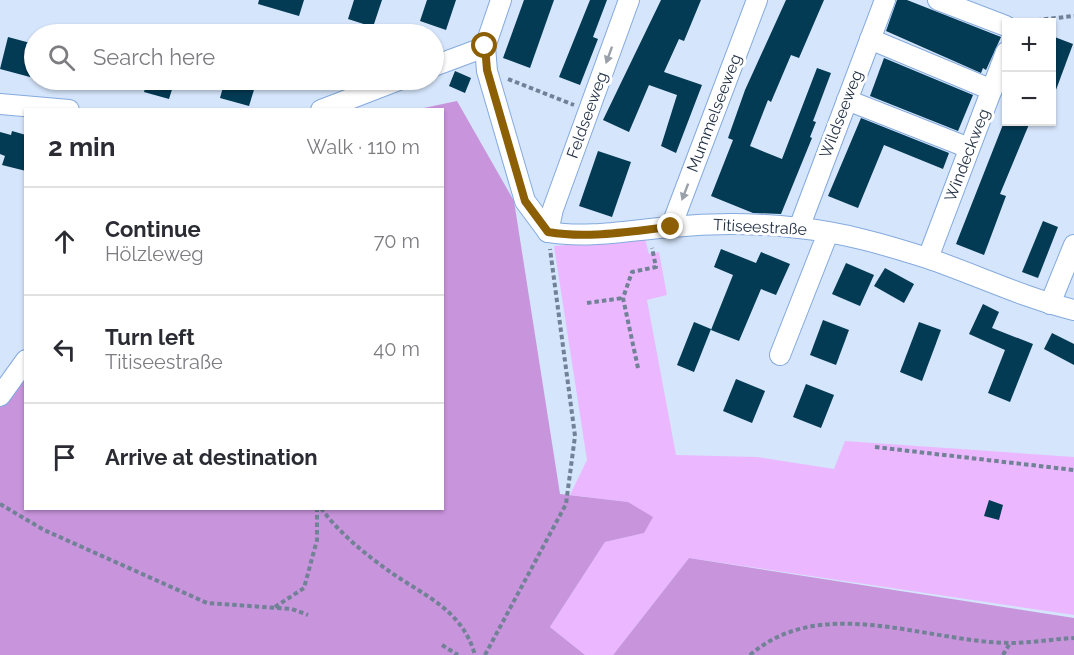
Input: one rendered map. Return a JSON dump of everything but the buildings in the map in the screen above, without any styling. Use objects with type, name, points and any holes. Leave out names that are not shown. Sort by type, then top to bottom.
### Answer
[{"type":"street","points":[[501,0],[485,46],[487,70],[525,201],[548,232]]},
{"type":"street","name":"Feldseeweg","points":[[548,232],[553,209],[630,0]]},
{"type":"street","name":"Mummelseeweg","points":[[671,227],[757,0]]},
{"type":"street","name":"Wildseeweg","points":[[799,228],[885,0]]},
{"type":"street","points":[[938,0],[1002,24]]},
{"type":"street","points":[[870,39],[992,90]]},
{"type":"street","points":[[444,62],[485,46]]},
{"type":"street","name":"Windeckweg","points":[[928,258],[1002,63]]},
{"type":"street","points":[[326,108],[373,90]]},
{"type":"street","points":[[847,100],[969,148]]},
{"type":"street","points":[[0,104],[46,108]]},
{"type":"street","name":"Titiseestraße","points":[[548,232],[564,235],[605,234],[708,224],[799,228],[868,241],[928,258],[1050,304],[1074,310]]},
{"type":"street","name":"Titiseestraße","points":[[780,354],[828,233]]},
{"type":"street","points":[[1050,304],[1074,245]]},
{"type":"street","points":[[0,396],[24,363]]},
{"type":"path","points":[[1056,18],[1074,16]]},
{"type":"path","points":[[487,70],[588,111]]},
{"type":"path","points":[[485,655],[566,504],[575,436],[548,232]]},
{"type":"path","points":[[638,368],[623,298],[632,272],[656,267],[650,238]]},
{"type":"path","points":[[587,303],[623,298]]},
{"type":"path","points":[[874,447],[1074,470]]},
{"type":"path","points":[[0,504],[44,530],[207,603],[292,609],[308,615]]},
{"type":"path","points":[[274,607],[304,588],[317,540],[319,510]]},
{"type":"path","points":[[321,510],[388,570],[448,609],[472,643],[475,655]]},
{"type":"path","points":[[750,655],[774,637],[801,627],[833,622],[1010,643],[1074,638]]},
{"type":"path","points":[[1003,655],[1010,643]]},
{"type":"path","points":[[442,645],[458,655]]},
{"type":"shaded area","points":[[457,101],[514,201],[560,494],[628,502],[653,517],[644,533],[605,542],[550,627],[585,655],[0,655],[0,396],[24,361],[24,510],[444,510],[444,108],[424,108]]},
{"type":"shaded area","points":[[645,239],[649,254],[659,252],[667,295],[647,300],[676,455],[757,457],[834,469],[845,441],[1074,457],[1074,615],[689,558],[613,655],[585,655],[550,627],[605,542],[643,533],[628,502],[570,495],[587,460],[554,246]]},
{"type":"shaded area","points":[[689,558],[1074,618],[1074,655],[613,655]]},
{"type":"route","points":[[485,46],[487,70],[525,201],[548,232],[564,235],[605,234],[671,227]]}]
